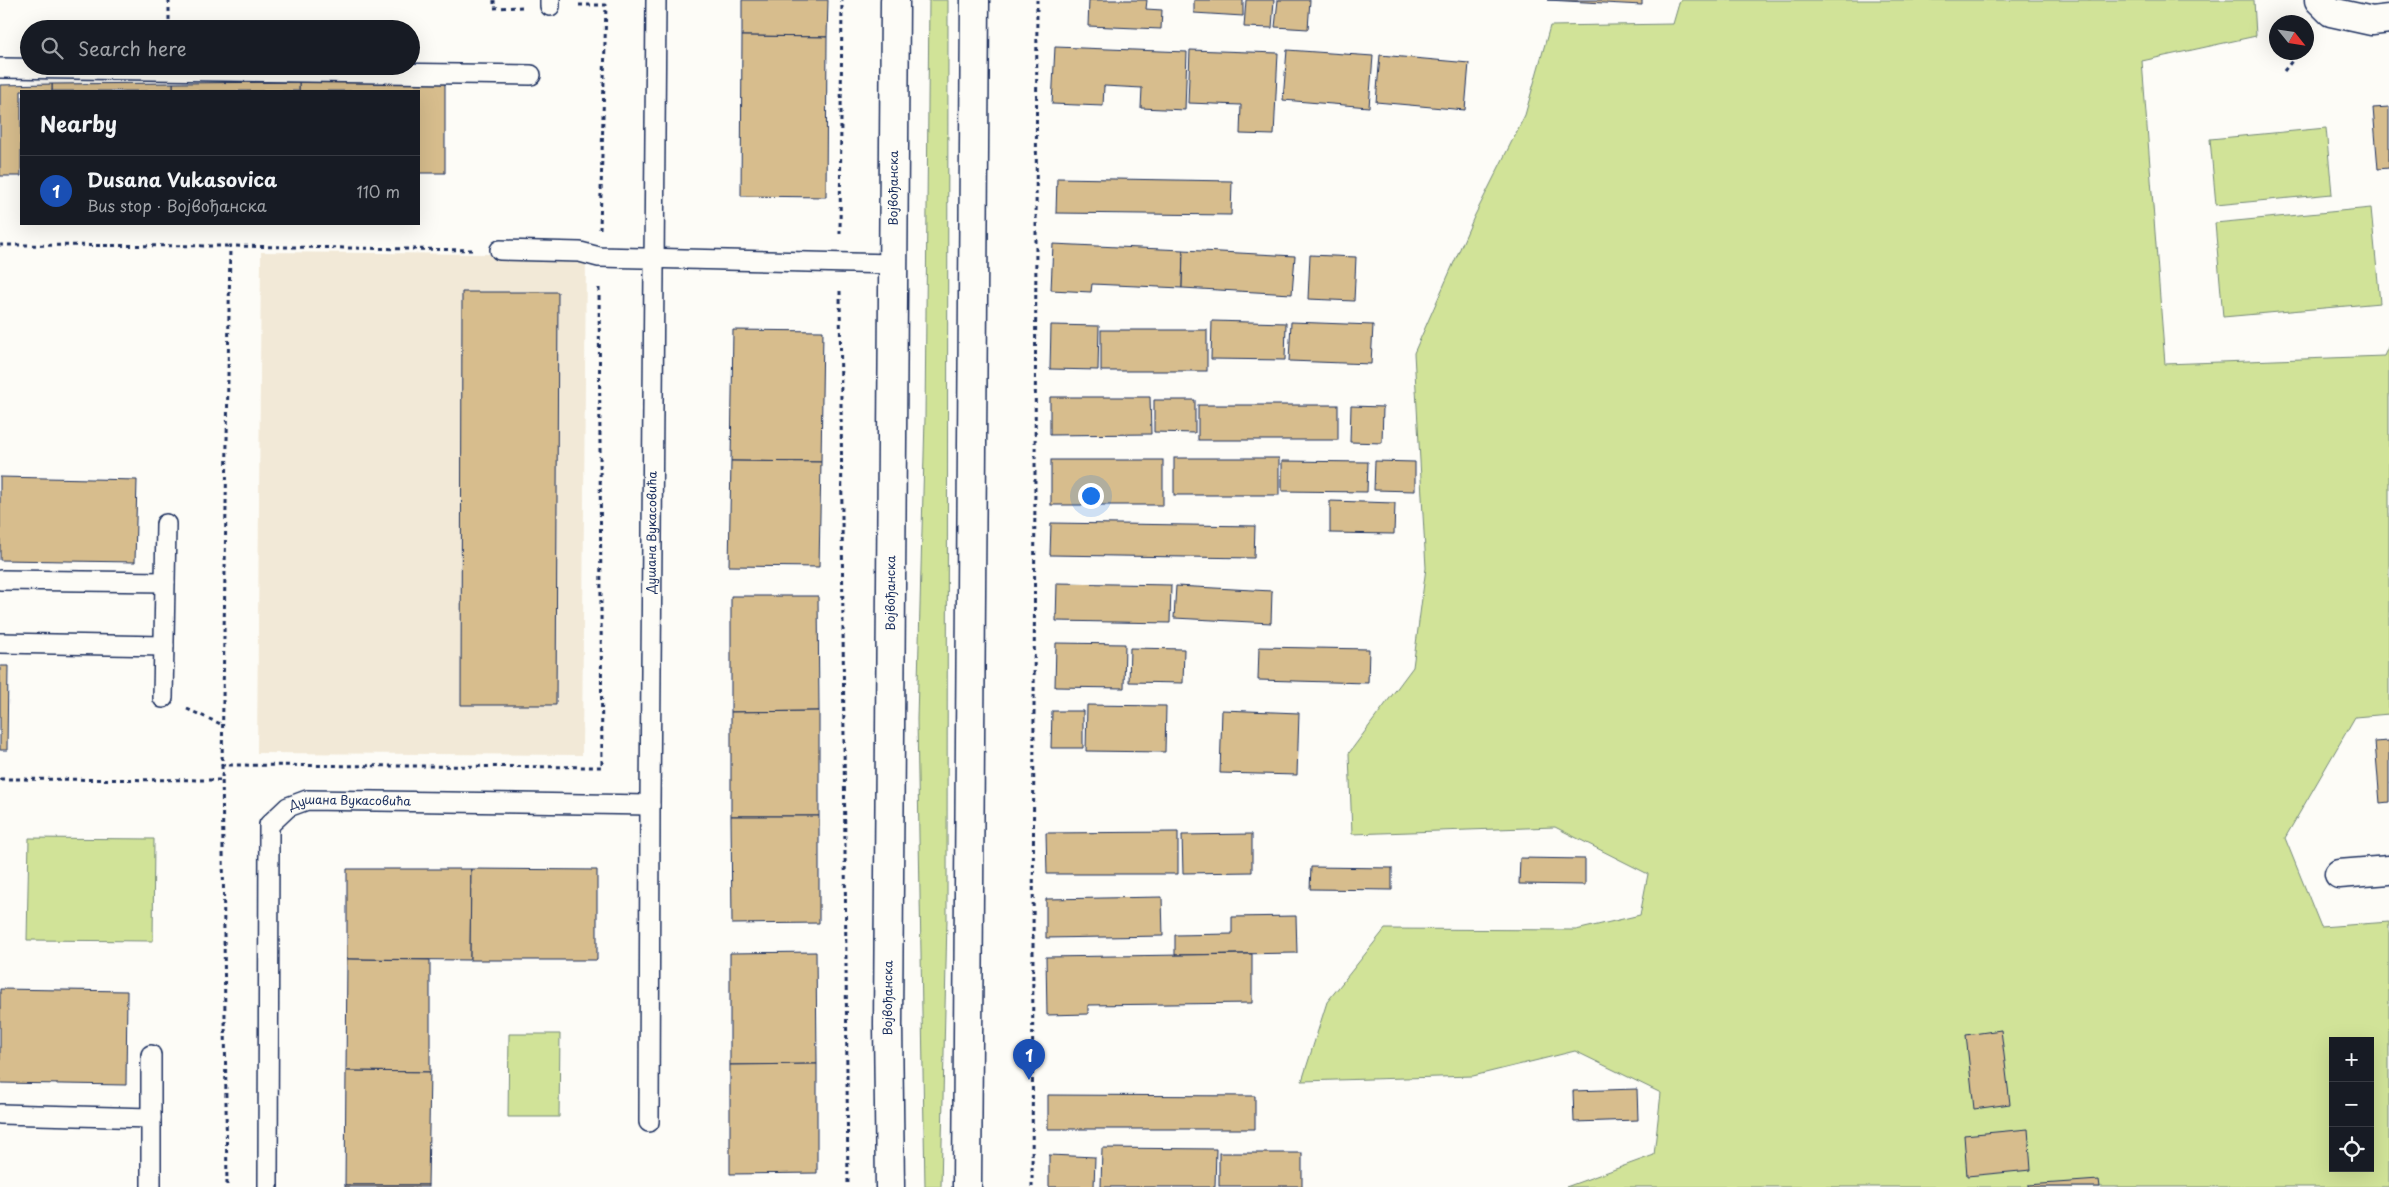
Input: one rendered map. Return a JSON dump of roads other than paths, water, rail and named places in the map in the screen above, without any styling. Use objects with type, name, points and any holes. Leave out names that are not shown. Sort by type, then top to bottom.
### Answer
[{"type":"main road","name":"Војвођанска","points":[[890,1187],[888,1025],[895,0]]},
{"type":"main road","points":[[967,1187],[975,0]]},
{"type":"main road","points":[[2319,0],[2331,12],[2372,21],[2389,19]]},
{"type":"main road","points":[[2339,874],[2389,870]]},
{"type":"lane","points":[[656,0],[656,259]]},
{"type":"lane","points":[[0,68],[20,68]]},
{"type":"lane","points":[[420,74],[531,75]]},
{"type":"lane","points":[[500,250],[580,252],[599,257],[893,264]]},
{"type":"lane","name":"Душана Вукасовића","points":[[649,1122],[650,805],[656,259]]},
{"type":"lane","points":[[164,698],[166,524]]},
{"type":"lane","points":[[0,580],[165,582]]},
{"type":"lane","points":[[0,643],[164,646]]},
{"type":"lane","name":"Душана Вукасовића","points":[[268,1187],[269,825],[288,807],[307,800],[650,805]]},
{"type":"lane","points":[[150,1055],[150,1187]]},
{"type":"lane","points":[[0,1114],[151,1118]]},
{"type":"place","name":"Dusana Vukasovica","points":[[1029,1080]]}]
